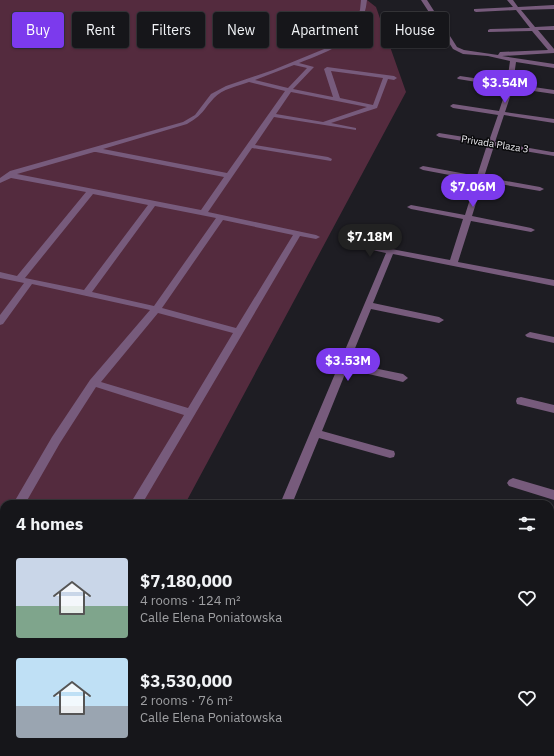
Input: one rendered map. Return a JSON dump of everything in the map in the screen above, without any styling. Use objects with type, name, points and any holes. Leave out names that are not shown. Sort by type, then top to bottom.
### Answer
[{"type":"street","points":[[0,181],[9,175],[185,123],[196,116],[214,95],[228,87],[295,64],[331,48],[350,35],[363,10],[364,0]]},
{"type":"street","points":[[424,0],[455,48],[463,52],[488,54],[553,51]]},
{"type":"street","points":[[510,0],[553,51]]},
{"type":"street","points":[[476,10],[554,7]]},
{"type":"street","points":[[490,31],[554,28]]},
{"type":"street","points":[[488,54],[513,60],[554,66]]},
{"type":"street","points":[[453,263],[466,217],[510,86],[513,60]]},
{"type":"street","points":[[295,64],[394,78]]},
{"type":"street","points":[[203,213],[289,90],[319,68]]},
{"type":"street","points":[[319,68],[336,98]]},
{"type":"street","points":[[375,107],[386,77]]},
{"type":"street","points":[[460,78],[554,92]]},
{"type":"street","points":[[249,80],[289,90],[336,98],[375,107]]},
{"type":"street","points":[[453,106],[554,121]]},
{"type":"street","points":[[322,124],[375,107]]},
{"type":"street","points":[[272,115],[354,129]]},
{"type":"street","name":"Privada Plaza 3","points":[[438,135],[552,154]]},
{"type":"street","points":[[250,146],[328,159]]},
{"type":"street","points":[[93,150],[229,176]]},
{"type":"street","points":[[423,168],[540,189]]},
{"type":"street","points":[[9,175],[316,237]]},
{"type":"street","points":[[19,279],[91,191]]},
{"type":"street","points":[[86,293],[153,203]]},
{"type":"street","points":[[411,208],[531,230]]},
{"type":"street","points":[[21,500],[56,440],[94,383],[156,309],[221,217]]},
{"type":"street","points":[[138,500],[298,233]]},
{"type":"street","points":[[354,244],[554,283]]},
{"type":"street","points":[[288,500],[390,252]]},
{"type":"street","points":[[0,275],[156,309],[239,332]]},
{"type":"street","points":[[0,322],[30,281]]},
{"type":"street","points":[[368,305],[439,320]]},
{"type":"street","points":[[530,335],[554,340]]},
{"type":"street","points":[[344,365],[403,378]]},
{"type":"street","points":[[94,383],[190,413]]},
{"type":"street","points":[[520,401],[554,409]]},
{"type":"street","points":[[316,433],[390,454]]},
{"type":"street","points":[[513,483],[554,495]]},
{"type":"shaded area","points":[[0,0],[367,0],[376,7],[381,21],[381,48],[390,48],[406,92],[187,500],[0,500]]}]
